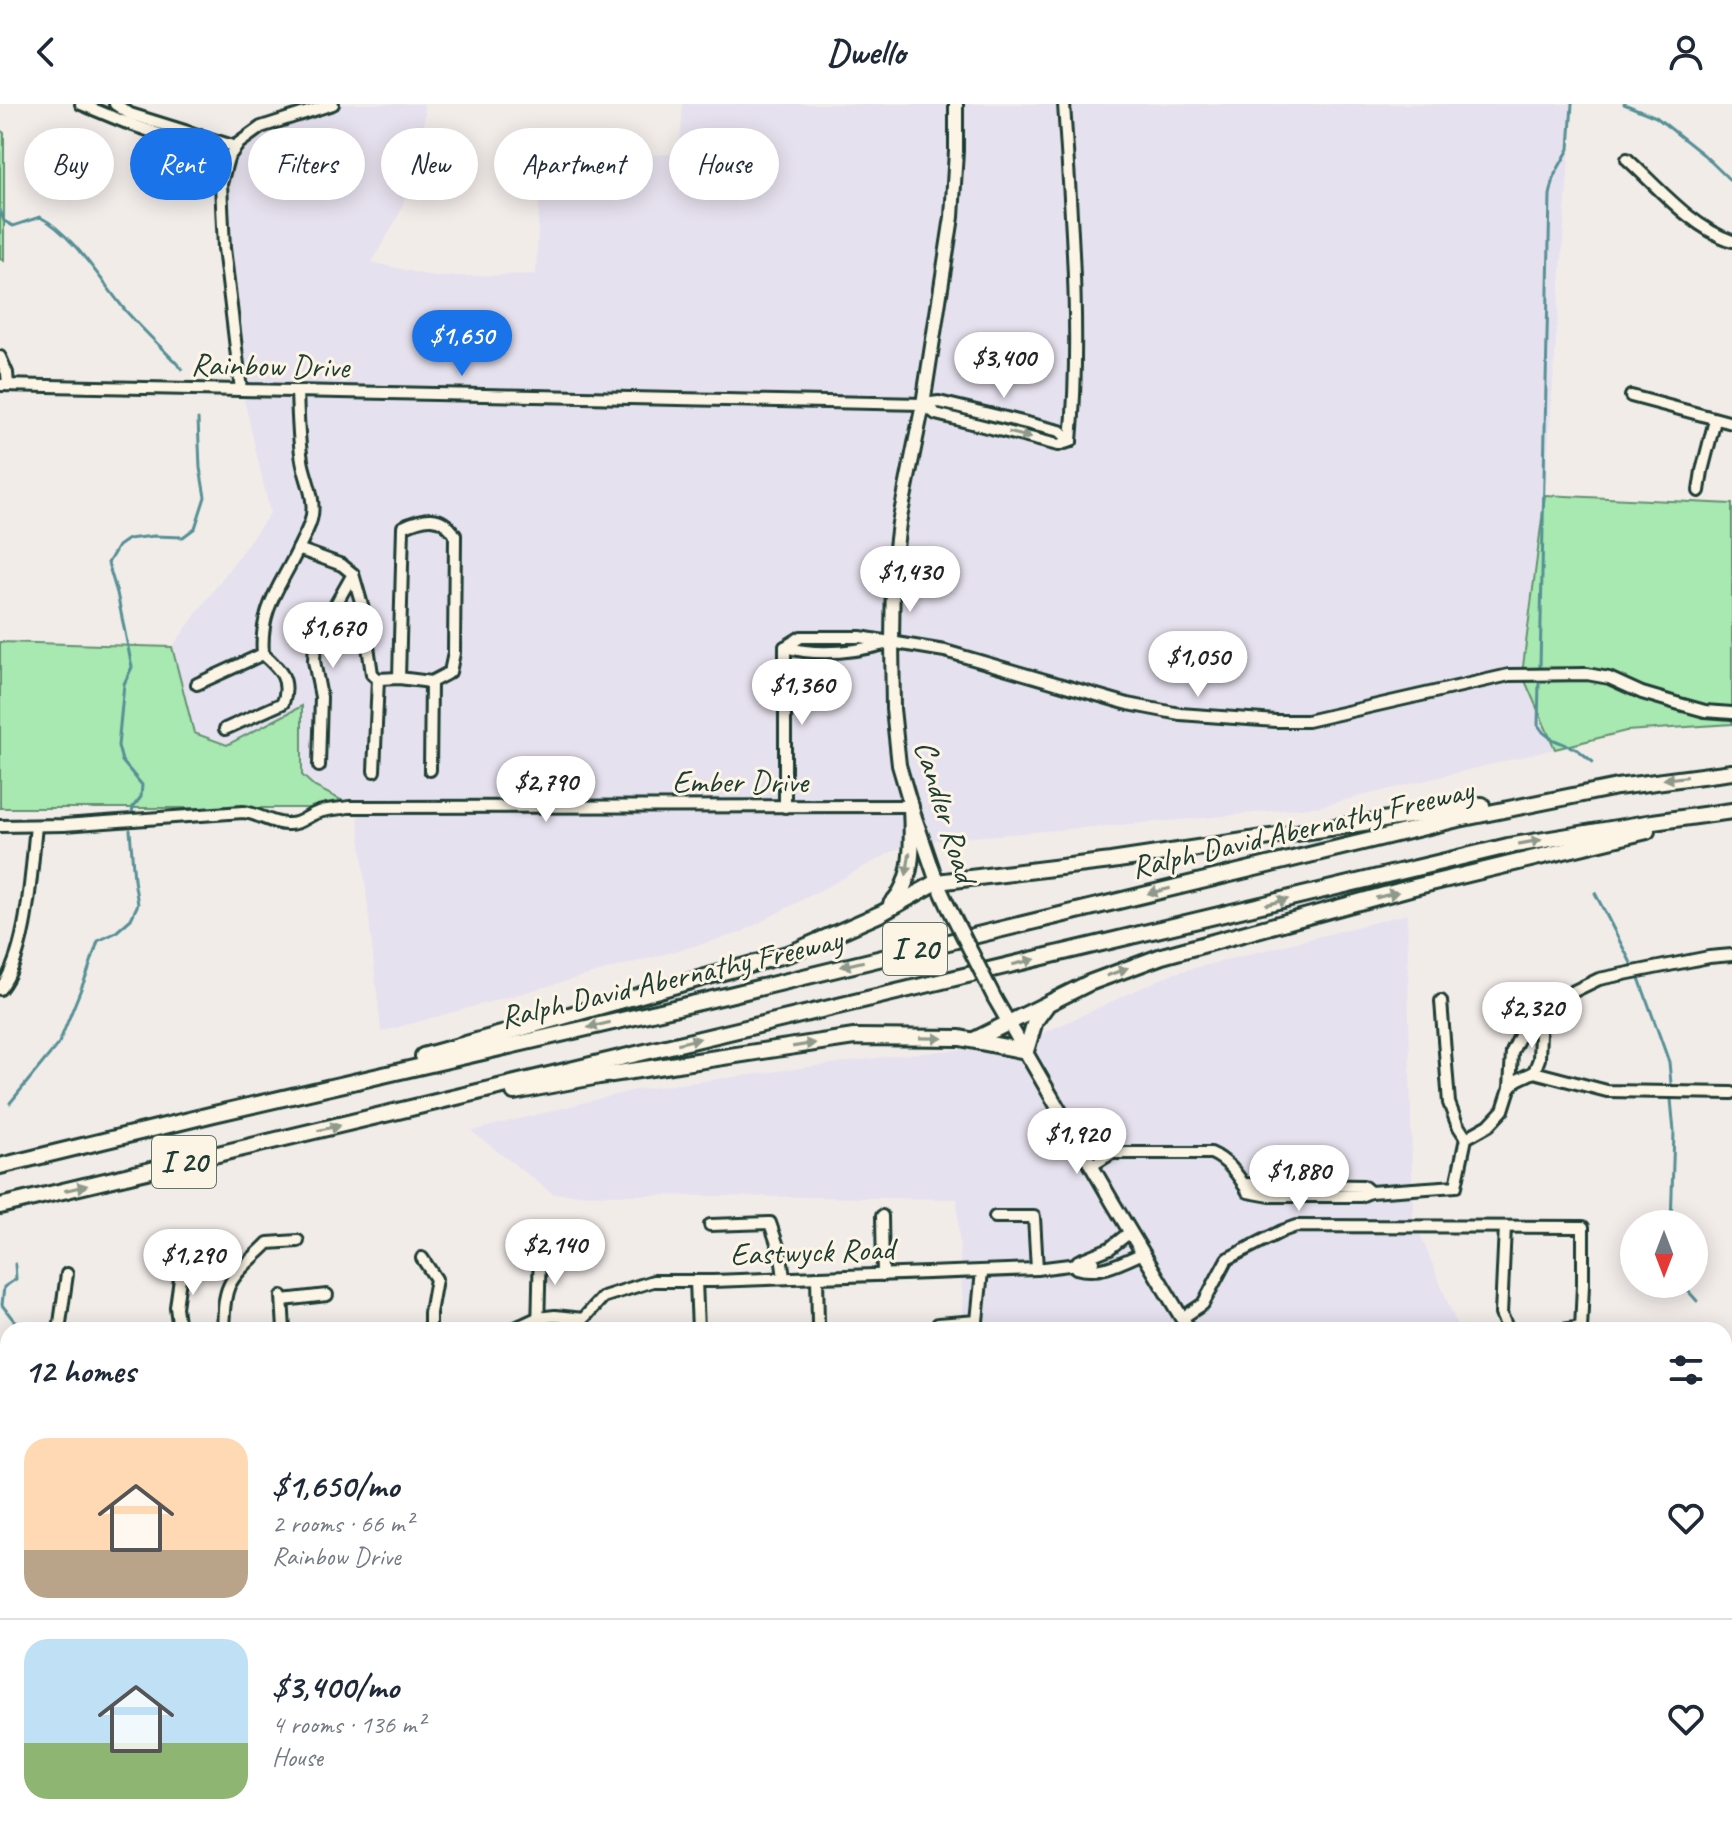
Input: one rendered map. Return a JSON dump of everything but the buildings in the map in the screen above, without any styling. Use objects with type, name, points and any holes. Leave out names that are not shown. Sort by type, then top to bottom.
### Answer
[{"type":"highway","name":"Ralph David Abernathy Freeway","points":[[0,1166],[704,1001],[1454,820],[1617,787],[1732,772]]},
{"type":"highway","points":[[214,1114],[791,953],[882,913],[937,882],[1111,861],[1617,787]]},
{"type":"highway","points":[[882,913],[904,887],[912,836],[911,806]]},
{"type":"highway","points":[[974,1040],[1089,983],[1162,956],[1410,888],[1732,812]]},
{"type":"highway","name":"Ralph David Abernathy Freeway","points":[[0,1206],[1508,846],[1732,812]]},
{"type":"highway","points":[[368,1119],[599,1076],[854,1037],[974,1040],[1026,1051],[1035,1021],[1049,1003]]},
{"type":"main road","name":"Candler Road","points":[[956,104],[952,217],[893,572],[892,642],[899,765],[937,882],[995,999],[1184,1322]]},
{"type":"street","points":[[81,104],[236,147]]},
{"type":"street","points":[[115,104],[130,119],[153,128]]},
{"type":"street","points":[[232,152],[261,127],[298,109],[333,104]]},
{"type":"street","name":"Rainbow Drive","points":[[4,385],[939,402],[1060,431],[1071,441],[1075,366],[1064,104]]},
{"type":"street","points":[[1627,159],[1686,213],[1707,229],[1732,241]]},
{"type":"street","points":[[222,200],[224,248],[241,390]]},
{"type":"street","points":[[0,357],[7,373],[4,385]]},
{"type":"street","points":[[225,729],[283,703],[287,690],[280,669],[263,654],[261,636],[265,612],[312,517],[312,494],[302,463],[299,438],[297,391]]},
{"type":"street","points":[[1631,396],[1732,423]]},
{"type":"street","points":[[1699,491],[1715,420]]},
{"type":"street","points":[[298,549],[342,565],[353,574],[362,605],[372,674],[378,679],[431,682],[450,672],[454,653],[455,535],[449,525],[435,519],[417,520],[403,527],[399,678]]},
{"type":"street","points":[[319,766],[321,697],[314,661],[315,641],[353,574]]},
{"type":"street","points":[[785,807],[785,647],[802,652],[859,651],[892,642],[945,651],[1128,704],[1180,714],[1276,721],[1307,721],[1509,675],[1587,674],[1609,678],[1642,693],[1705,711],[1732,713]]},
{"type":"street","points":[[197,684],[263,654]]},
{"type":"street","points":[[374,771],[378,679]]},
{"type":"street","points":[[430,770],[431,682]]},
{"type":"street","name":"Ember Drive","points":[[0,826],[243,812],[287,825],[300,823],[320,812],[349,807],[911,806]]},
{"type":"street","points":[[0,989],[11,971],[18,950],[31,880],[36,826]]},
{"type":"street","points":[[1466,1138],[1489,1125],[1503,1110],[1510,1088],[1512,1052],[1527,1021],[1541,1007],[1599,979],[1732,955]]},
{"type":"street","points":[[1091,1166],[1112,1153],[1211,1153],[1222,1158],[1248,1192],[1270,1196],[1360,1196],[1370,1192],[1456,1186],[1466,1138],[1449,1103],[1441,1001]]},
{"type":"street","points":[[1534,1072],[1539,1059],[1541,1007]]},
{"type":"street","points":[[1510,1088],[1517,1080],[1534,1072],[1607,1091],[1732,1093]]},
{"type":"street","points":[[882,1216],[883,1275]]},
{"type":"street","points":[[995,1217],[1034,1217],[1037,1269]]},
{"type":"street","points":[[710,1225],[770,1223],[781,1255],[784,1278]]},
{"type":"street","points":[[1182,1318],[1203,1304],[1227,1259],[1296,1226],[1583,1227],[1581,1322]]},
{"type":"street","points":[[1504,1322],[1501,1314],[1505,1227]]},
{"type":"street","points":[[1096,1262],[1130,1232]]},
{"type":"street","points":[[224,1322],[229,1286],[240,1271],[268,1243],[298,1241]]},
{"type":"street","points":[[539,1322],[540,1246]]},
{"type":"street","name":"Eastwyck Road","points":[[580,1322],[603,1297],[653,1281],[1070,1266],[1087,1271],[1096,1262],[1120,1263],[1143,1253]]},
{"type":"street","points":[[422,1258],[436,1279],[430,1322]]},
{"type":"street","points":[[178,1322],[176,1307],[182,1265]]},
{"type":"street","points":[[964,1322],[977,1321],[982,1271]]},
{"type":"street","points":[[60,1322],[67,1274]]},
{"type":"street","points":[[817,1277],[818,1322]]},
{"type":"street","points":[[696,1281],[698,1322]]},
{"type":"street","points":[[284,1322],[282,1297],[327,1295]]},
{"type":"street","points":[[545,1322],[555,1316],[583,1319]]},
{"type":"shaded area","points":[[328,104],[423,104],[424,128],[381,128],[381,200],[404,200],[399,215],[372,262],[435,277],[536,274],[539,200],[653,200],[653,155],[669,154],[669,200],[779,200],[779,128],[681,128],[683,104],[1573,104],[1545,495],[1522,674],[1555,749],[1321,806],[911,842],[738,934],[381,1032],[357,808],[315,787],[302,775],[302,707],[227,745],[194,734],[172,647],[270,513],[241,386],[220,202],[232,200],[232,154],[248,139],[248,200],[365,200],[365,128],[267,128]]},
{"type":"shaded area","points":[[1407,914],[1413,1216],[1456,1322],[964,1322],[957,1199],[553,1194],[471,1131],[634,1090],[899,1055],[1020,1044],[1171,974]]},
{"type":"green space","points":[[0,130],[4,133],[4,261],[0,259]]},
{"type":"green space","points":[[1545,495],[1732,504],[1732,724],[1626,731],[1555,749],[1522,674]]},
{"type":"green space","points":[[0,642],[172,647],[194,733],[227,745],[302,706],[302,775],[315,787],[357,808],[0,808]]},
{"type":"waterway","points":[[1540,667],[1550,195],[1555,174],[1569,149],[1572,104]]},
{"type":"waterway","points":[[1624,104],[1656,117],[1732,182]]},
{"type":"waterway","points":[[0,210],[4,221],[13,226],[40,217],[64,234],[125,310],[182,369]]},
{"type":"waterway","points":[[132,813],[141,797],[142,785],[122,761],[118,746],[124,684],[132,667],[108,563],[118,546],[128,539],[183,537],[195,528],[205,497],[198,419]]},
{"type":"waterway","points":[[1539,683],[1538,725],[1552,739],[1578,750],[1593,762]]},
{"type":"waterway","points":[[10,1103],[59,1043],[98,941],[115,933],[131,919],[138,904],[130,830]]},
{"type":"waterway","points":[[1595,893],[1632,965]]},
{"type":"waterway","points":[[1639,978],[1669,1062],[1671,1084]]},
{"type":"waterway","points":[[1671,1099],[1674,1132],[1671,1210]]},
{"type":"waterway","points":[[15,1264],[16,1279],[4,1287],[2,1305],[15,1322]]},
{"type":"waterway","points":[[1694,1298],[1697,1301]]}]
